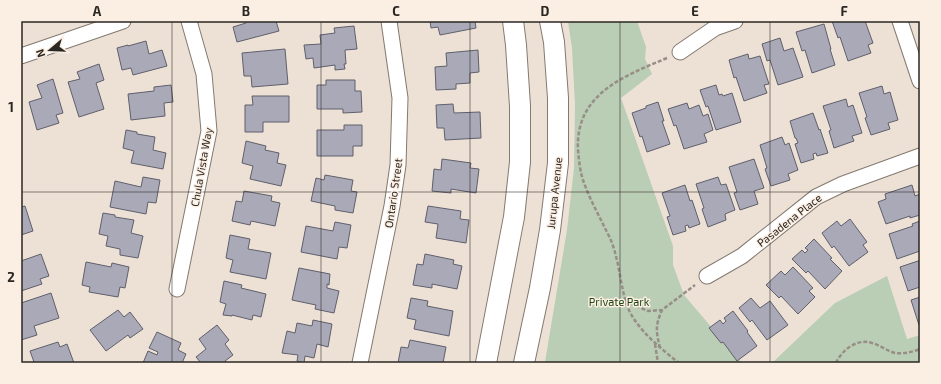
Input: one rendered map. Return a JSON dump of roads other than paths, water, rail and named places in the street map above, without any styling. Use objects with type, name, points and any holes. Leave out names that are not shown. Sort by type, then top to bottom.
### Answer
[{"type":"main road","points":[[486,363],[514,217],[520,162],[520,106],[513,21]]},
{"type":"main road","name":"Jurupa Avenue","points":[[524,363],[540,288],[550,230],[558,163],[558,98],[554,42],[550,21]]},
{"type":"street","points":[[21,56],[123,21]]},
{"type":"street","name":"Chula Vista Way","points":[[177,289],[209,131],[204,74],[189,21]]},
{"type":"street","name":"Ontario Street","points":[[360,363],[392,206],[398,165],[400,98],[389,21]]},
{"type":"street","points":[[680,52],[715,28],[735,21]]},
{"type":"street","points":[[900,21],[920,81]]},
{"type":"street","name":"Pasadena Place","points":[[707,276],[742,256],[816,197],[843,184],[920,156]]},
{"type":"park label","name":"Private Park","points":[[619,301]]}]
